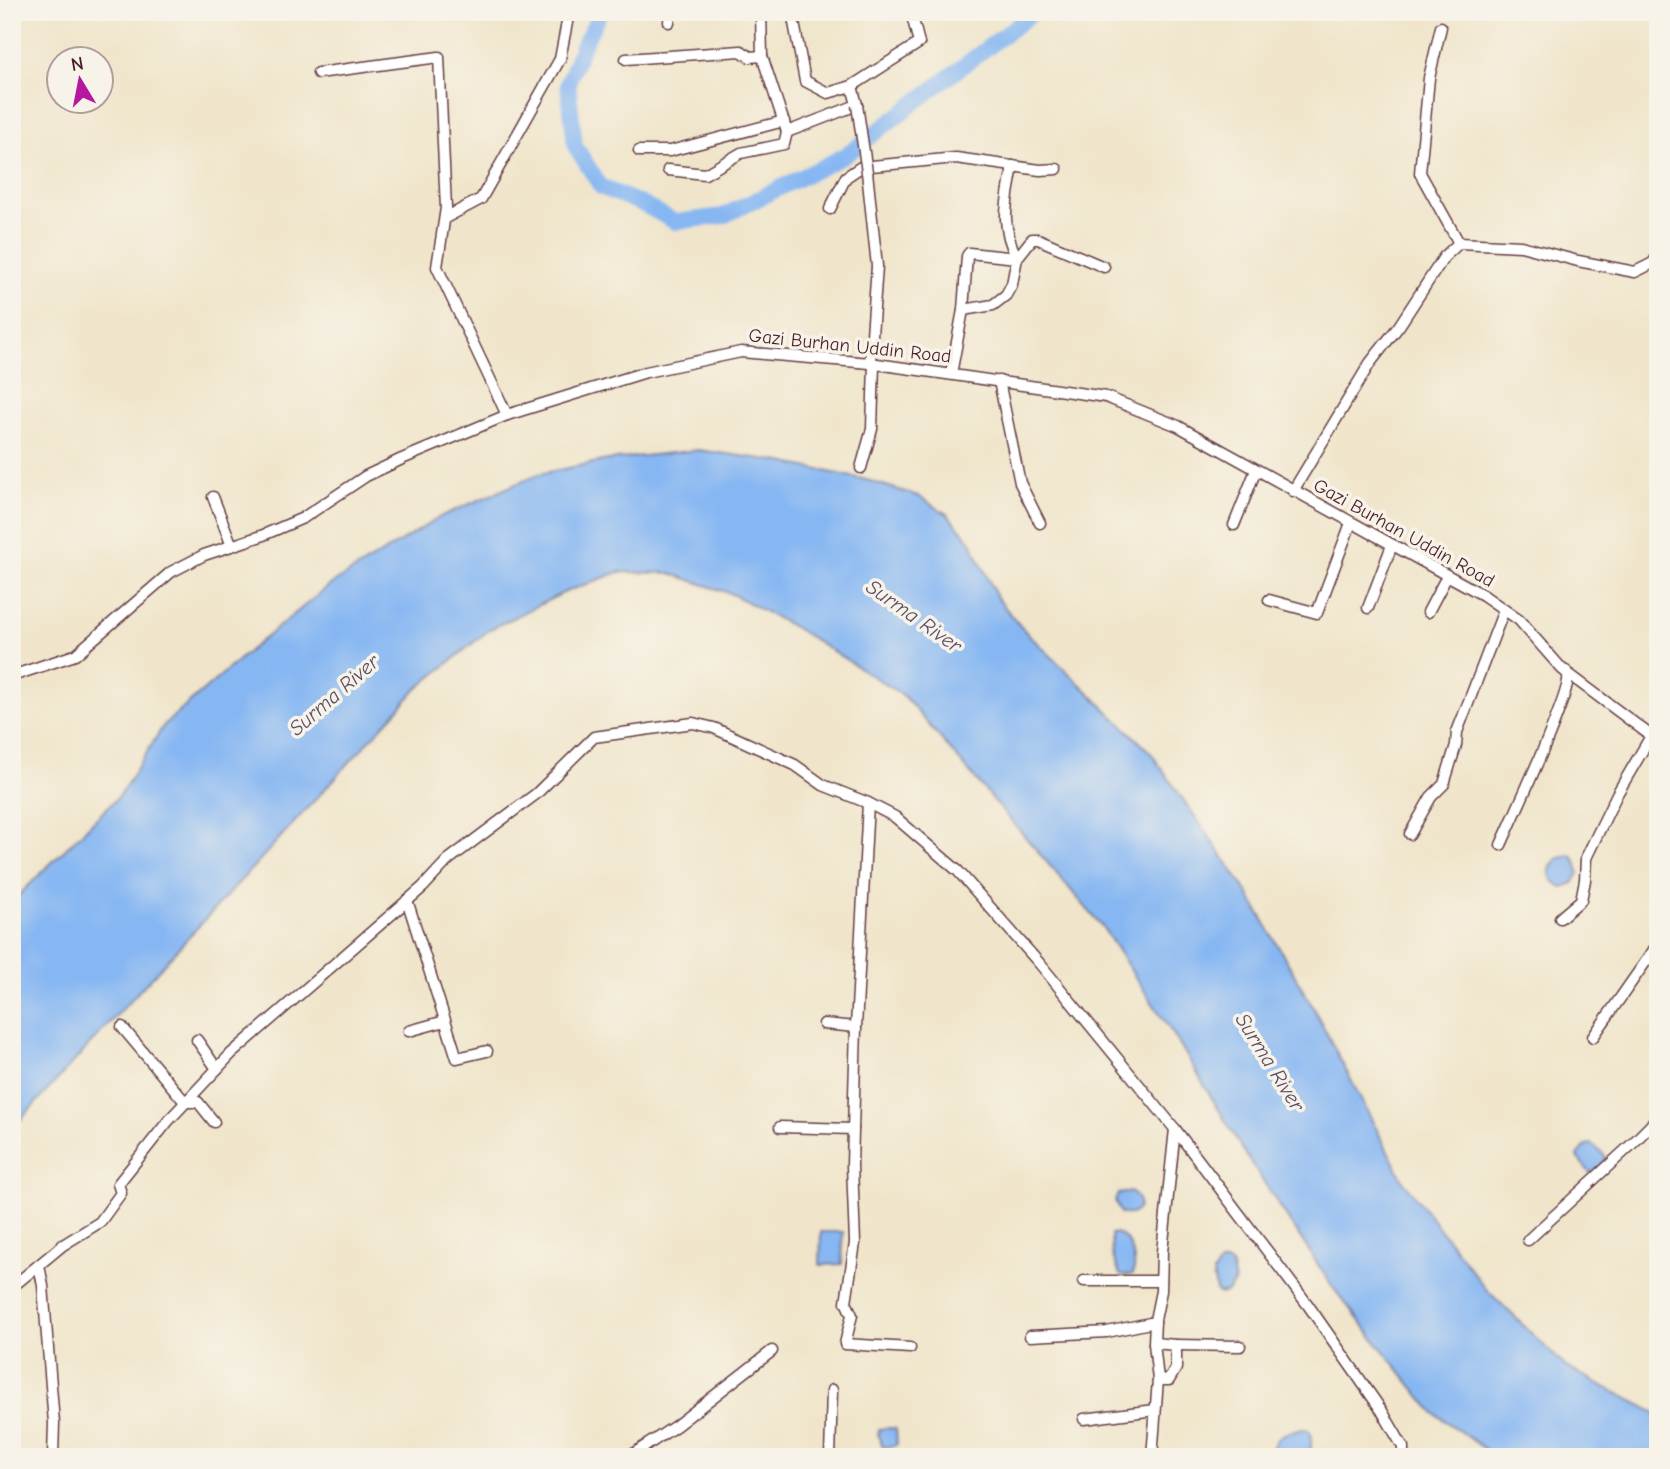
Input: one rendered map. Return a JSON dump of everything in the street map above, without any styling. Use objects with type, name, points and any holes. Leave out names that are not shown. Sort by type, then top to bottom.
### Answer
[{"type":"street","points":[[445,218],[481,199],[560,59],[569,12]]},
{"type":"street","points":[[668,170],[705,174],[741,153],[784,144],[786,127],[762,56],[761,12]]},
{"type":"street","points":[[792,12],[805,81],[828,93],[852,86],[919,43],[911,12]]},
{"type":"street","points":[[1441,27],[1429,78],[1420,173],[1459,243]]},
{"type":"street","points":[[626,58],[741,51],[750,57],[762,56]]},
{"type":"street","points":[[318,73],[439,57],[446,208],[437,267],[507,415]]},
{"type":"street","points":[[852,86],[867,172],[877,267],[872,429],[861,468]]},
{"type":"street","points":[[639,151],[670,151],[786,127],[857,105]]},
{"type":"street","points":[[830,209],[846,177],[861,167],[956,158],[1041,170],[1057,169]]},
{"type":"street","points":[[1013,166],[1004,218],[1011,247],[1017,258]]},
{"type":"street","points":[[963,310],[993,305],[1006,295],[1012,284],[1017,258],[1032,239],[1038,239],[1104,267]]},
{"type":"street","points":[[1293,491],[1370,363],[1399,326],[1444,257],[1459,243],[1521,246],[1635,272],[1653,263],[1658,255]]},
{"type":"street","points":[[951,374],[963,310],[967,256],[970,253],[1017,258]]},
{"type":"street","name":"Gazi Burhan Uddin Road","points":[[12,677],[75,655],[171,572],[204,555],[303,518],[366,476],[402,459],[507,415],[646,372],[741,352],[872,363],[1106,397],[1178,426],[1483,595],[1519,621],[1566,671],[1654,739]]},
{"type":"street","points":[[999,381],[1020,483],[1040,523]]},
{"type":"street","points":[[1234,525],[1256,470]]},
{"type":"street","points":[[213,497],[232,546]]},
{"type":"street","points":[[1269,600],[1317,613],[1351,523]]},
{"type":"street","points":[[1368,608],[1392,545]]},
{"type":"street","points":[[1428,612],[1447,576]]},
{"type":"street","points":[[1410,835],[1431,797],[1444,784],[1457,745],[1457,732],[1504,610]]},
{"type":"street","points":[[1502,845],[1557,716],[1566,689],[1566,671]]},
{"type":"street","points":[[12,1287],[80,1233],[100,1222],[121,1193],[118,1184],[185,1102],[217,1069],[449,860],[536,794],[594,737],[692,723],[714,729],[795,765],[823,785],[895,817],[958,871],[1049,974],[1175,1129],[1308,1305],[1382,1411],[1403,1447],[1404,1457]]},
{"type":"street","points":[[1560,918],[1581,900],[1586,858],[1618,794],[1654,739]]},
{"type":"street","points":[[868,803],[856,1027],[852,1165],[855,1243],[846,1302],[852,1315],[845,1344],[910,1348]]},
{"type":"street","points":[[407,900],[457,1058],[487,1051]]},
{"type":"street","points":[[1593,1037],[1658,944]]},
{"type":"street","points":[[409,1031],[445,1021]]},
{"type":"street","points":[[824,1024],[856,1027]]},
{"type":"street","points":[[122,1027],[185,1102],[198,1102],[214,1122]]},
{"type":"street","points":[[197,1040],[217,1069]]},
{"type":"street","points":[[1528,1240],[1630,1146],[1658,1114]]},
{"type":"street","points":[[780,1127],[853,1129]]},
{"type":"street","points":[[1152,1457],[1158,1380],[1155,1322],[1175,1129]]},
{"type":"street","points":[[39,1265],[54,1410],[53,1457]]},
{"type":"street","points":[[1084,1281],[1161,1281]]},
{"type":"street","points":[[1030,1336],[1107,1332],[1155,1322]]},
{"type":"street","points":[[1154,1343],[1240,1346]]},
{"type":"street","points":[[1158,1380],[1169,1380],[1176,1368],[1176,1345]]},
{"type":"street","points":[[629,1457],[772,1352]]},
{"type":"street","points":[[830,1457],[832,1390]]},
{"type":"street","points":[[1084,1419],[1155,1410]]},
{"type":"water","name":"Surma River","points":[[698,450],[777,461],[867,480],[918,496],[947,514],[970,540],[997,598],[1021,627],[1150,752],[1246,890],[1314,1009],[1404,1182],[1486,1289],[1566,1367],[1658,1414],[1658,1457],[1496,1457],[1433,1412],[1334,1289],[1101,925],[904,696],[799,630],[732,594],[669,573],[619,572],[565,592],[490,629],[417,689],[12,1129],[12,902],[120,795],[164,725],[330,585],[442,516],[539,474],[608,460]]},
{"type":"water","points":[[1571,855],[1576,861],[1579,873],[1573,883],[1563,887],[1552,879],[1551,867],[1557,859]]},
{"type":"water","points":[[1592,1144],[1606,1157],[1600,1167],[1590,1173],[1577,1157],[1586,1145]]},
{"type":"water","points":[[1131,1192],[1136,1196],[1138,1209],[1131,1214],[1120,1213],[1115,1200],[1118,1194]]},
{"type":"water","points":[[821,1232],[843,1232],[842,1264],[820,1265]]},
{"type":"water","points":[[1116,1233],[1126,1239],[1132,1250],[1133,1274],[1120,1275],[1112,1254],[1111,1234]]},
{"type":"water","points":[[1220,1263],[1231,1264],[1235,1282],[1227,1292],[1220,1294],[1216,1291],[1213,1273]]},
{"type":"water","points":[[879,1429],[896,1429],[897,1444],[883,1447],[878,1436]]},
{"type":"water","points":[[1309,1430],[1311,1438],[1311,1457],[1272,1457],[1274,1444],[1280,1436]]},
{"type":"waterway","points":[[601,12],[582,47],[568,83],[575,146],[601,187],[644,205],[675,222],[723,216],[846,155],[1034,12]]}]
